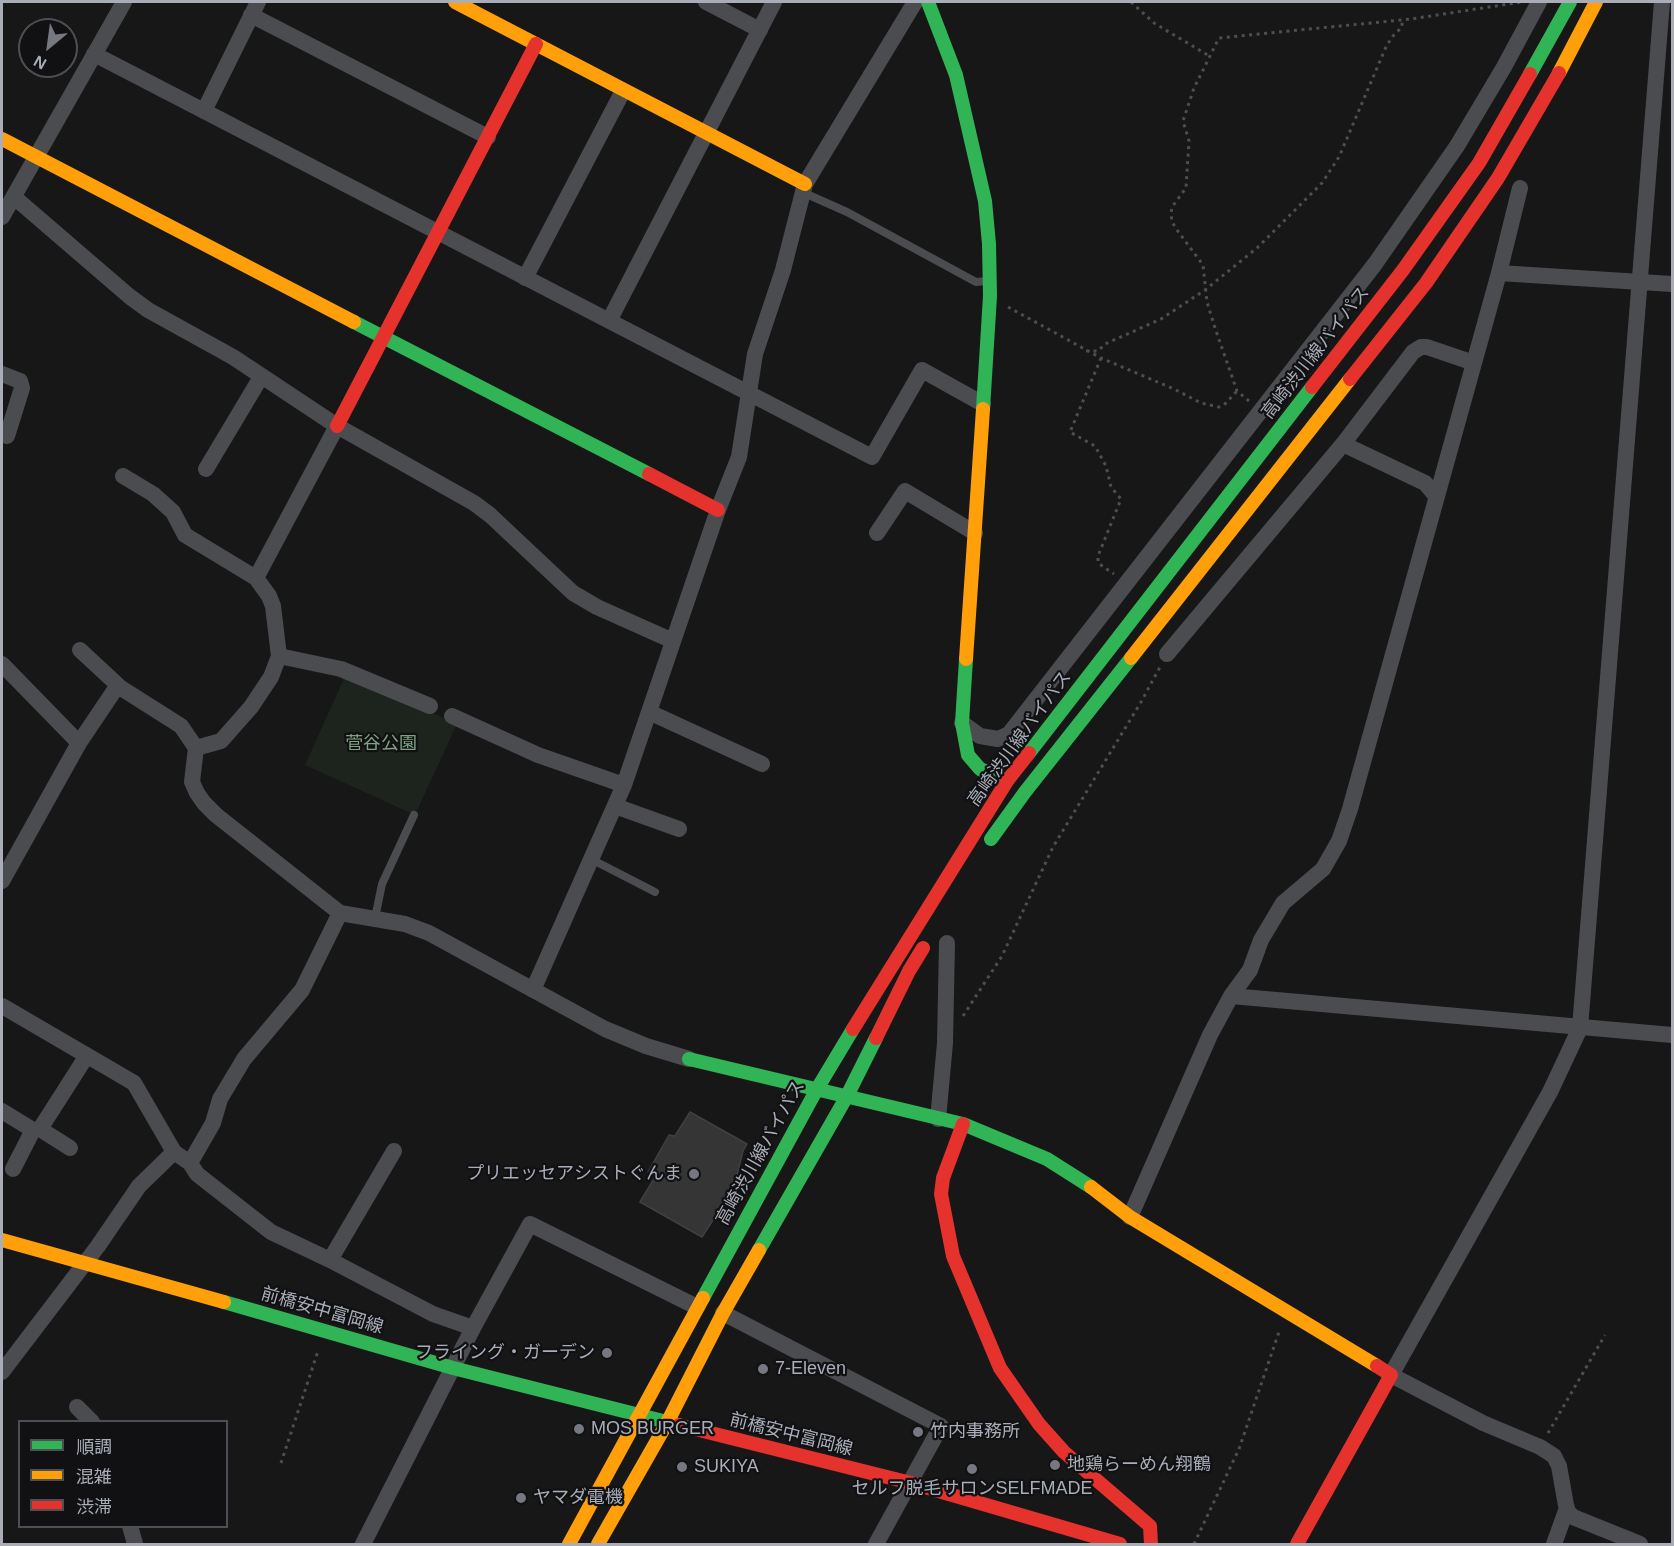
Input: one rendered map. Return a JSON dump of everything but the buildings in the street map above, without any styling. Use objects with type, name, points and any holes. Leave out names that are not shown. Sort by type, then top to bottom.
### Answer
[{"type":"main road","points":[[456,2],[706,133],[804,188]]},
{"type":"main road","points":[[928,2],[956,75],[981,180],[989,244],[990,296],[962,723],[968,755],[980,769],[1007,781]]},
{"type":"main road","name":"高崎渋川線バイパス","points":[[569,1545],[817,1089],[1007,781],[1403,270],[1479,163],[1570,2]]},
{"type":"main road","name":"高崎渋川線バイパス","points":[[983,852],[1000,823],[1426,283],[1498,178],[1563,66],[1596,2]]},
{"type":"main road","points":[[337,426],[536,44]]},
{"type":"main road","points":[[2,139],[718,510]]},
{"type":"main road","points":[[598,1545],[667,1423],[723,1313],[847,1096],[909,971],[931,936]]},
{"type":"main road","points":[[690,1059],[963,1124],[1047,1160],[1082,1180],[1130,1217],[1391,1375],[1297,1545]]},
{"type":"main road","points":[[963,1124],[943,1178],[941,1194],[953,1256],[1000,1368],[1039,1424],[1064,1452],[1150,1526],[1152,1537],[1150,1545]]},
{"type":"main road","name":"前橋安中富岡線","points":[[2,1240],[453,1368],[911,1483],[1120,1545]]},
{"type":"street","points":[[2,217],[124,2]]},
{"type":"street","points":[[706,2],[760,30]]},
{"type":"street","points":[[609,321],[774,2]]},
{"type":"street","points":[[533,990],[624,784],[718,510],[739,457],[755,354],[783,270],[804,188],[915,2]]},
{"type":"street","points":[[962,723],[980,736],[998,739],[1009,734],[1375,264],[1457,146],[1539,2]]},
{"type":"street","points":[[1640,1545],[1573,1517],[1567,1508],[1559,1466],[1554,1456],[1540,1447],[1483,1424],[1391,1375],[1550,1092],[1580,1028],[1662,2]]},
{"type":"street","points":[[204,111],[255,8],[488,137]]},
{"type":"street","points":[[94,54],[872,457],[922,370],[983,404]]},
{"type":"street","points":[[525,278],[623,91]]},
{"type":"street","points":[[1130,1217],[1210,1035],[1231,996],[1250,970],[1261,940],[1283,903],[1323,869],[1339,841],[1437,497],[1520,188]]},
{"type":"street","points":[[14,197],[148,310],[233,357],[337,426],[474,503],[581,598],[673,642]]},
{"type":"street","points":[[1499,273],[1672,284]]},
{"type":"street","points":[[1167,654],[1342,444],[1413,352],[1420,347],[1427,347],[1474,363]]},
{"type":"street","points":[[2,374],[20,381],[22,388],[7,436]]},
{"type":"street","points":[[206,469],[261,377]]},
{"type":"street","points":[[256,578],[337,426]]},
{"type":"street","points":[[1342,444],[1425,483],[1437,497]]},
{"type":"street","points":[[123,476],[153,494],[173,512],[185,535],[256,578],[273,606],[279,656],[271,677],[251,707],[221,741],[196,748]]},
{"type":"street","points":[[877,533],[905,491],[975,533]]},
{"type":"street","points":[[80,650],[121,688],[181,726],[196,748],[192,782],[204,803],[340,913],[405,924],[429,933],[605,1029],[646,1046],[690,1059]]},
{"type":"street","points":[[279,656],[341,669],[430,706]]},
{"type":"street","points":[[2,664],[79,743]]},
{"type":"street","points":[[2,881],[79,743],[114,691],[121,688]]},
{"type":"street","points":[[649,712],[762,764]]},
{"type":"street","points":[[452,716],[538,755],[624,784]]},
{"type":"street","points":[[615,806],[679,829]]},
{"type":"street","points":[[190,1163],[213,1123],[220,1099],[244,1059],[302,990],[340,913]]},
{"type":"street","points":[[938,1119],[945,1043],[947,943]]},
{"type":"street","points":[[1231,996],[1672,1035]]},
{"type":"street","points":[[2,1006],[134,1083],[174,1152],[190,1163],[197,1174],[272,1232],[433,1314],[473,1328]]},
{"type":"street","points":[[13,1169],[86,1057]]},
{"type":"street","points":[[2,1111],[70,1148]]},
{"type":"street","points":[[330,1260],[394,1151]]},
{"type":"street","points":[[2,1372],[86,1262],[139,1185],[174,1152]]},
{"type":"street","points":[[363,1545],[473,1328],[530,1224],[698,1307]]},
{"type":"street","points":[[723,1313],[941,1426],[876,1545]]},
{"type":"street","points":[[77,1407],[90,1420]]},
{"type":"street","points":[[1554,1545],[1567,1508]]},
{"type":"street","points":[[130,1528],[135,1545]]},
{"type":"lane","points":[[804,188],[976,282],[989,281]]},
{"type":"lane","points":[[375,918],[382,884],[414,815]]},
{"type":"lane","points":[[591,859],[655,892]]},
{"type":"path","points":[[1131,2],[1154,23],[1211,57]]},
{"type":"path","points":[[1261,412],[1237,391],[1207,302],[1203,265],[1177,230],[1170,214],[1172,207],[1186,188],[1189,141],[1183,121],[1194,88],[1220,38],[1402,20],[1523,2]]},
{"type":"path","points":[[1086,351],[1098,351],[1105,344],[1161,319],[1205,290],[1257,248],[1294,211],[1332,170],[1386,47],[1402,27],[1402,20]]},
{"type":"path","points":[[990,296],[1086,351],[1201,403],[1219,407],[1224,405],[1237,391]]},
{"type":"path","points":[[1101,358],[1070,432],[1095,446],[1106,466],[1112,487],[1121,499],[1098,556],[1098,563],[1127,584]]},
{"type":"path","points":[[945,1043],[1002,956],[1053,847],[1141,702],[1167,654]]},
{"type":"path","points":[[1194,1545],[1239,1449],[1286,1311]]},
{"type":"path","points":[[281,1463],[325,1330]]},
{"type":"path","points":[[1540,1447],[1605,1335]]},
{"type":"green space","name":"菅谷公園","points":[[346,674],[457,724],[415,815],[305,765]]},
{"type":"traffic: fast","points":[[928,2],[956,75],[985,201],[990,296],[983,409]]},
{"type":"traffic: fast","points":[[1530,74],[1570,2]]},
{"type":"traffic: fast","points":[[354,322],[649,474]]},
{"type":"traffic: fast","points":[[1029,753],[1312,387]]},
{"type":"traffic: fast","points":[[991,839],[1025,792],[1131,658]]},
{"type":"traffic: fast","points":[[966,659],[962,723],[968,755],[980,769],[1007,781]]},
{"type":"traffic: fast","points":[[703,1298],[817,1089],[853,1029]]},
{"type":"traffic: fast","points":[[759,1250],[847,1096],[876,1038]]},
{"type":"traffic: fast","points":[[689,1059],[963,1124],[1047,1159],[1091,1187]]},
{"type":"traffic: fast","points":[[224,1302],[453,1368],[679,1425]]},
{"type":"traffic: slow","points":[[455,2],[805,184]]},
{"type":"traffic: slow","points":[[1559,73],[1596,2]]},
{"type":"traffic: slow","points":[[2,139],[354,322]]},
{"type":"traffic: slow","points":[[1131,658],[1350,379]]},
{"type":"traffic: slow","points":[[966,659],[983,409]]},
{"type":"traffic: slow","points":[[1091,1187],[1130,1217],[1377,1366]]},
{"type":"traffic: slow","points":[[2,1240],[224,1302]]},
{"type":"traffic: slow","points":[[598,1544],[667,1423],[723,1313],[759,1250]]},
{"type":"traffic: slow","points":[[569,1544],[703,1298]]},
{"type":"traffic: jam","points":[[337,426],[536,44]]},
{"type":"traffic: jam","points":[[1350,379],[1426,283],[1498,178],[1559,73]]},
{"type":"traffic: jam","points":[[1312,387],[1403,270],[1479,163],[1530,74]]},
{"type":"traffic: jam","points":[[649,474],[718,510]]},
{"type":"traffic: jam","points":[[853,1029],[1007,781],[1029,753]]},
{"type":"traffic: jam","points":[[876,1038],[923,948]]},
{"type":"traffic: jam","points":[[963,1124],[943,1178],[941,1194],[953,1256],[1000,1368],[1039,1424],[1064,1452],[1150,1526],[1151,1544]]},
{"type":"traffic: jam","points":[[1297,1544],[1391,1375],[1377,1366]]},
{"type":"traffic: jam","points":[[679,1425],[911,1483],[1120,1544]]},
{"type":"place","name":"プリエッセアシストぐんま","points":[[694,1174]]},
{"type":"place","name":"フライング・ガーデン","points":[[607,1353]]},
{"type":"place","name":"7-Eleven","points":[[763,1369]]},
{"type":"place","name":"MOS BURGER","points":[[579,1429]]},
{"type":"place","name":"竹内事務所","points":[[918,1432]]},
{"type":"place","name":"地鶏らーめん翔鶴","points":[[1055,1465]]},
{"type":"place","name":"SUKIYA","points":[[682,1467]]},
{"type":"place","name":"セルフ脱毛サロンSELFMADE","points":[[972,1469]]},
{"type":"place","name":"ヤマダ電機","points":[[521,1498]]}]
